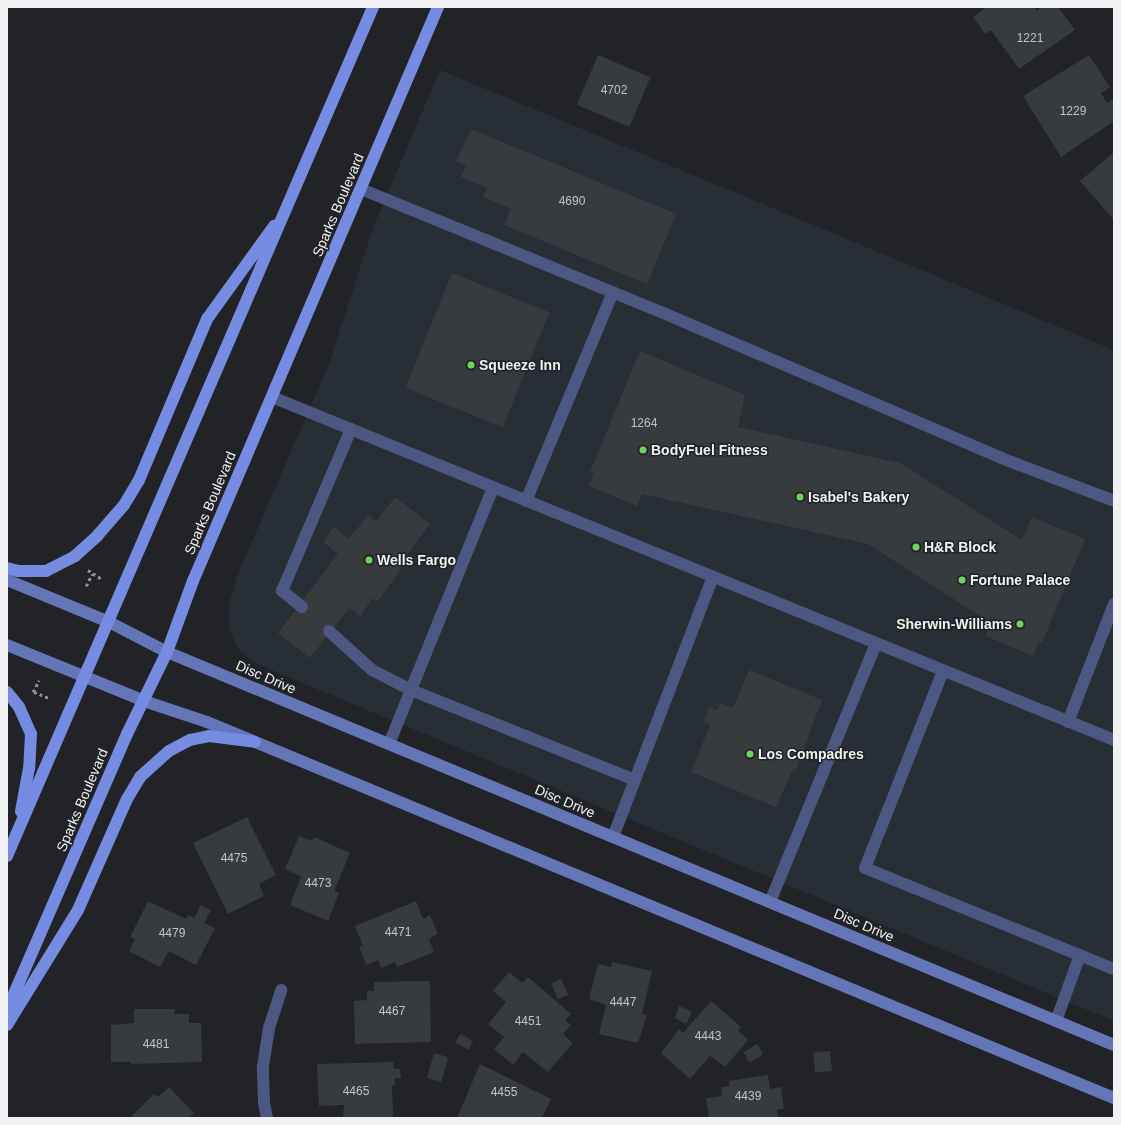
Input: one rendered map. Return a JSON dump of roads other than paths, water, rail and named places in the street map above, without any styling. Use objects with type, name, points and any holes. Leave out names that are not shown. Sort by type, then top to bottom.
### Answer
[{"type":"main road","points":[[7,856],[373,7]]},
{"type":"main road","name":"Sparks Boulevard","points":[[7,1010],[127,734],[167,652],[193,580],[438,7]]},
{"type":"main road","points":[[7,568],[18,571],[46,571],[75,556],[98,536],[124,505],[139,480],[207,319],[286,211]]},
{"type":"main road","name":"Disc Drive","points":[[7,580],[109,622],[167,652],[1114,1045]]},
{"type":"main road","points":[[7,645],[85,678],[255,742],[1114,1098]]},
{"type":"main road","points":[[7,692],[19,707],[30,734],[29,768],[17,834]]},
{"type":"main road","points":[[7,1025],[78,910],[127,799],[140,777],[169,751],[190,740],[209,736],[255,742]]},
{"type":"street","points":[[361,189],[613,292],[1001,458],[1114,501]]},
{"type":"street","points":[[526,501],[613,292]]},
{"type":"street","points":[[272,397],[1114,740]]},
{"type":"street","points":[[302,608],[282,591],[351,429]]},
{"type":"street","points":[[389,744],[493,488]]},
{"type":"street","points":[[613,837],[713,577]]},
{"type":"street","points":[[1068,722],[1114,604]]},
{"type":"street","points":[[329,631],[372,670],[412,690],[635,780]]},
{"type":"street","points":[[770,902],[876,644]]},
{"type":"street","points":[[943,671],[865,868],[1114,969]]},
{"type":"street","points":[[1056,1021],[1080,956]]},
{"type":"street","points":[[267,1118],[264,1102],[263,1066],[268,1028],[281,990]]},
{"type":"place","name":"Squeeze Inn","points":[[471,365]]},
{"type":"place","name":"BodyFuel Fitness","points":[[643,450]]},
{"type":"place","name":"Isabel's Bakery","points":[[800,497]]},
{"type":"place","name":"H&R Block","points":[[916,547]]},
{"type":"place","name":"Wells Fargo","points":[[369,560]]},
{"type":"place","name":"Fortune Palace","points":[[962,580]]},
{"type":"place","name":"Sherwin-Williams","points":[[1020,624]]},
{"type":"place","name":"Los Compadres","points":[[750,754]]}]
